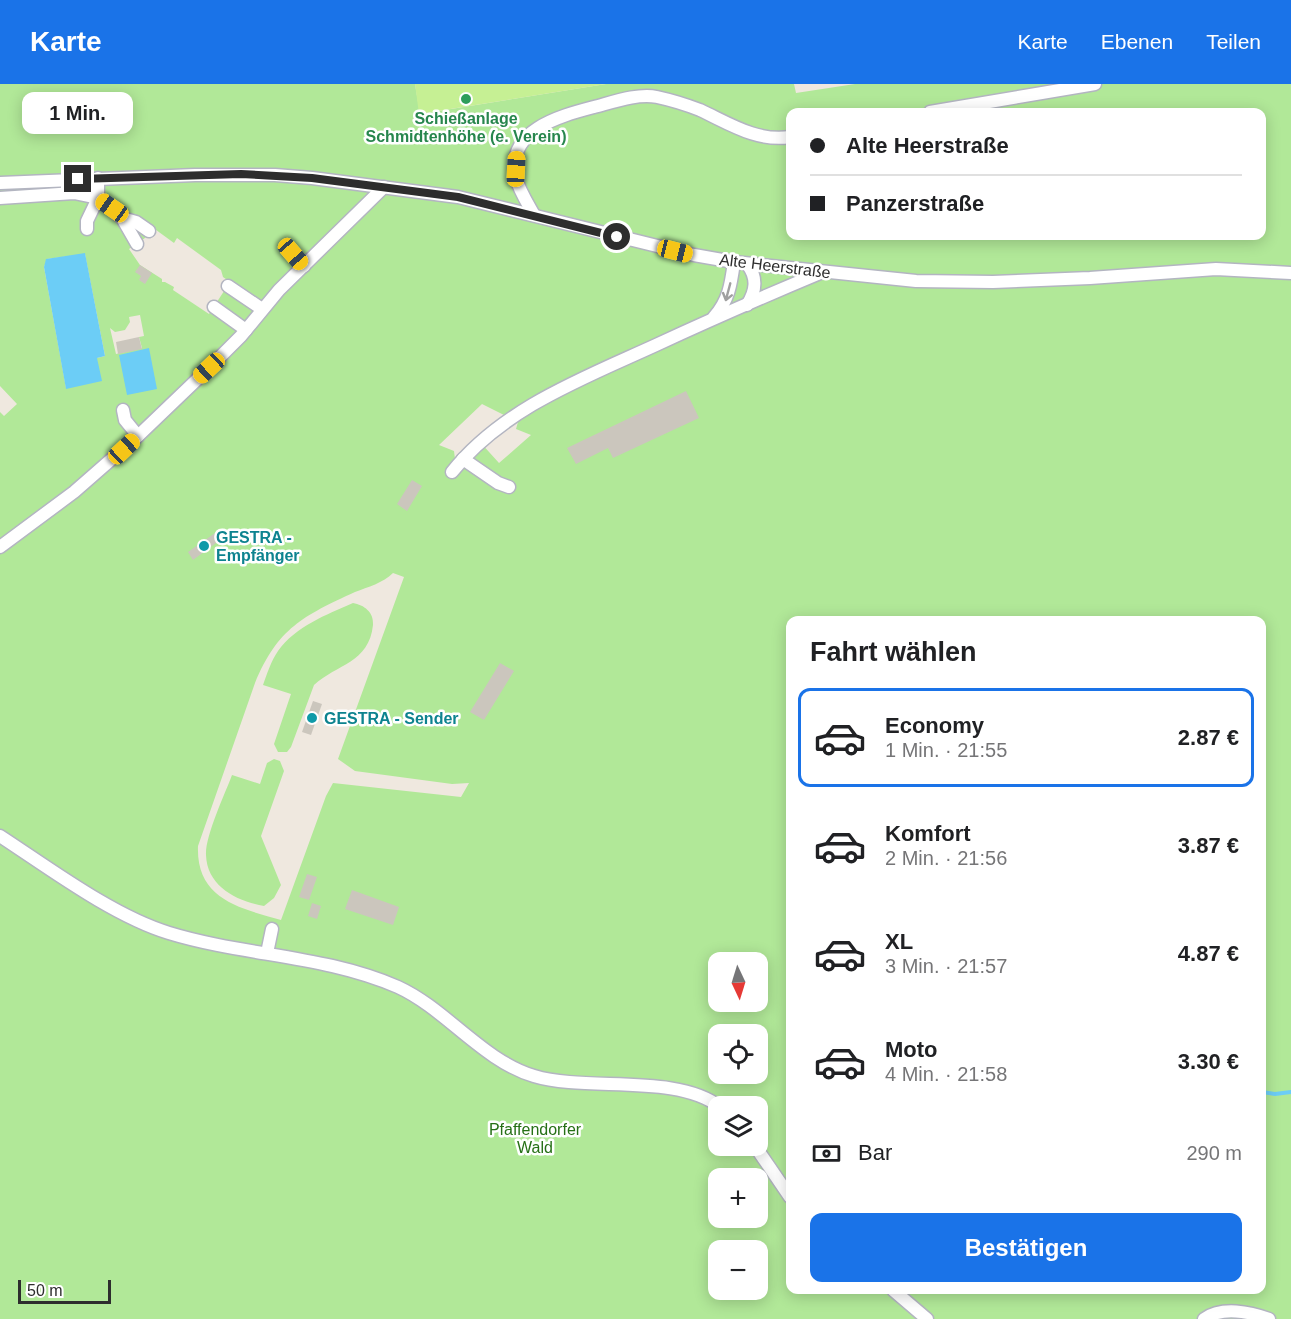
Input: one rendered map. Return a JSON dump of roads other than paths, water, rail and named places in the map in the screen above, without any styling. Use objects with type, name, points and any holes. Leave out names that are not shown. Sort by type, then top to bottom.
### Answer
[{"type":"street","points":[[954,108],[1095,84]]},
{"type":"street","points":[[534,215],[516,178],[517,157],[526,137],[546,122],[558,117],[629,99],[655,96],[698,109],[744,132],[771,138],[786,137]]},
{"type":"street","name":"Alte Heerstraße","points":[[0,183],[195,175],[275,175],[458,197],[694,255],[734,262],[916,282],[1090,278],[1216,269],[1291,273]]},
{"type":"street","points":[[87,229],[87,221],[98,198],[98,178]]},
{"type":"street","points":[[0,547],[74,492],[138,436],[243,333],[261,309],[384,187]]},
{"type":"street","points":[[0,198],[74,193],[98,198],[122,218],[137,244]]},
{"type":"street","points":[[122,218],[136,222],[149,231]]},
{"type":"street","points":[[293,254],[304,266]]},
{"type":"street","points":[[713,318],[724,305],[734,262]]},
{"type":"street","points":[[747,264],[753,272],[755,282],[754,294],[747,305]]},
{"type":"street","points":[[452,472],[483,439],[509,418],[546,397],[713,318],[822,272]]},
{"type":"street","points":[[228,286],[261,309]]},
{"type":"street","points":[[214,307],[243,333]]},
{"type":"street","points":[[123,410],[125,420],[138,436]]},
{"type":"street","points":[[463,459],[498,483],[509,487]]},
{"type":"street","points":[[0,836],[89,893],[143,923],[198,941],[360,972],[398,987],[417,996],[507,1064],[535,1077],[684,1091],[708,1099]]},
{"type":"street","points":[[267,953],[272,929]]},
{"type":"street","points":[[763,1156],[786,1185]]},
{"type":"street","points":[[898,1294],[927,1319]]},
{"type":"street","points":[[1204,1319],[1219,1312],[1231,1312],[1253,1314],[1269,1319]]},
{"type":"water","points":[[85,253],[105,356],[97,358],[102,381],[66,389],[44,267],[46,259]]},
{"type":"water","points":[[149,348],[157,389],[127,395],[119,355]]},
{"type":"waterway","points":[[1266,1093],[1291,1092]]},
{"type":"place","name":"Schießanlage Schmidtenhöhe (e. Verein)","points":[[466,99]]},
{"type":"place","name":"GESTRA - Empfänger","points":[[204,546]]},
{"type":"place","name":"GESTRA - Sender","points":[[312,718]]},
{"type":"park label","name":"Pfaffendorfer Wald","points":[[535,1138]]}]
